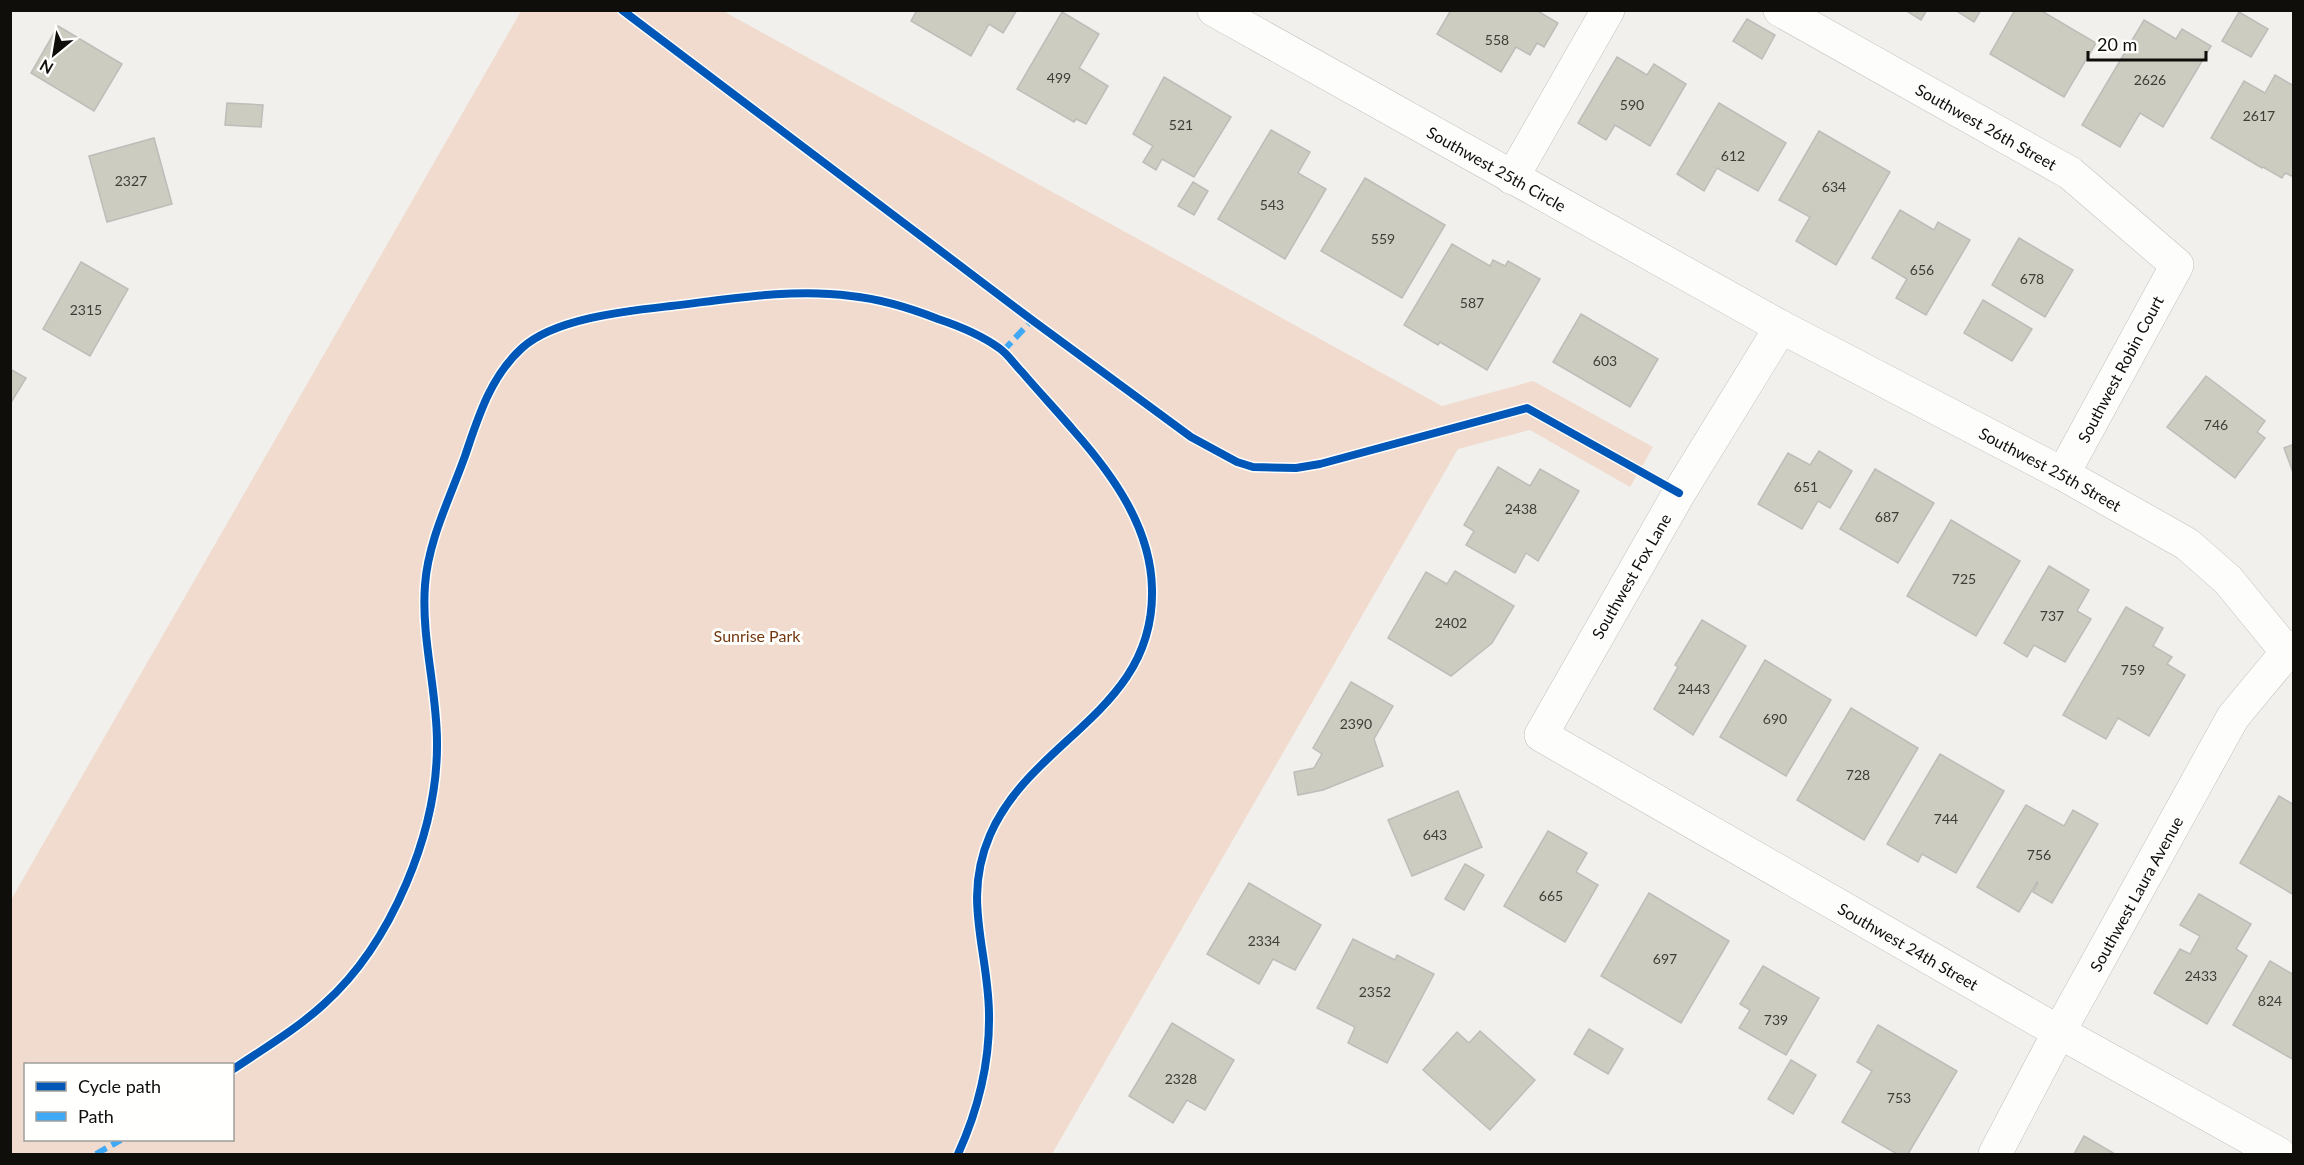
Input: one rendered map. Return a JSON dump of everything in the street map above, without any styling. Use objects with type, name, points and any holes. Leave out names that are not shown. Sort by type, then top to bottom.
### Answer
[{"type":"street","name":"Southwest 25th Circle","points":[[1214,10],[1781,327]]},
{"type":"street","points":[[1512,178],[1608,10]]},
{"type":"street","name":"Southwest 26th Street","points":[[1780,10],[2070,173],[2176,265]]},
{"type":"street","name":"Southwest Robin Court","points":[[2063,474],[2176,265]]},
{"type":"street","name":"Southwest 25th Street","points":[[1781,327],[2063,474],[2187,544],[2228,580],[2290,649]]},
{"type":"street","name":"Southwest Fox Lane","points":[[1540,735],[1679,493],[1781,327]]},
{"type":"street","name":"Southwest Laura Avenue","points":[[1995,1155],[2059,1032],[2233,717],[2290,649]]},
{"type":"street","name":"Southwest 24th Street","points":[[1540,735],[2279,1155]]},
{"type":"green space","name":"Sunrise Park","points":[[521,11],[723,11],[1442,406],[1533,381],[1653,447],[1630,487],[1530,430],[1458,449],[1052,1154],[11,1154],[11,900]]},
{"type":"building","points":[[917,10],[1017,10],[1003,33],[989,24],[971,56],[911,21]]},
{"type":"building","points":[[1451,10],[1536,10],[1558,23],[1544,47],[1537,43],[1530,55],[1516,47],[1501,72],[1437,34]]},
{"type":"building","points":[[1905,10],[1927,10],[1921,20]]},
{"type":"building","points":[[1955,10],[1981,10],[1974,22]]},
{"type":"building","points":[[2015,10],[2040,10],[2096,43],[2064,97],[1990,54]]},
{"type":"building","points":[[1062,12],[1099,34],[1079,68],[1108,86],[1086,124],[1076,119],[1074,122],[1017,89]]},
{"type":"building","points":[[2239,12],[2268,29],[2251,57],[2222,41]]},
{"type":"building","points":[[1747,19],[1775,35],[1762,59],[1733,41]]},
{"type":"building","points":[[2144,20],[2176,39],[2182,29],[2211,46],[2163,127],[2140,113],[2120,147],[2082,125]]},
{"type":"building","points":[[58,26],[122,64],[94,111],[31,73]]},
{"type":"building","points":[[1617,57],[1647,75],[1654,64],[1686,84],[1650,146],[1615,125],[1606,140],[1578,123]]},
{"type":"building","points":[[2275,75],[2294,86],[2294,177],[2285,173],[2282,178],[2211,138],[2244,81],[2265,93]]},
{"type":"building","points":[[1164,77],[1231,117],[1194,177],[1162,159],[1156,170],[1143,162],[1153,146],[1133,134]]},
{"type":"building","points":[[227,103],[263,105],[261,127],[225,125]]},
{"type":"building","points":[[1719,103],[1786,143],[1758,191],[1717,168],[1704,191],[1677,174]]},
{"type":"building","points":[[1271,130],[1310,152],[1298,173],[1326,189],[1285,259],[1218,219]]},
{"type":"building","points":[[1819,131],[1890,172],[1836,265],[1796,241],[1810,217],[1779,200]]},
{"type":"building","points":[[154,138],[172,204],[107,222],[89,156]]},
{"type":"building","points":[[1365,178],[1445,225],[1402,298],[1321,251]]},
{"type":"building","points":[[1193,182],[1208,191],[1194,215],[1178,206]]},
{"type":"building","points":[[1900,210],[1934,230],[1938,222],[1970,240],[1926,315],[1896,298],[1907,279],[1872,258]]},
{"type":"building","points":[[2019,238],[2073,270],[2045,317],[1992,285]]},
{"type":"building","points":[[1452,244],[1490,266],[1493,260],[1505,266],[1508,261],[1540,279],[1487,370],[1440,342],[1438,345],[1404,325]]},
{"type":"building","points":[[81,262],[128,289],[90,356],[43,329]]},
{"type":"building","points":[[1983,300],[2032,329],[2012,361],[1964,333]]},
{"type":"building","points":[[1581,314],[1658,359],[1630,407],[1553,362]]},
{"type":"building","points":[[10,369],[26,378],[10,404]]},
{"type":"building","points":[[2206,376],[2265,421],[2257,432],[2265,438],[2235,478],[2167,427]]},
{"type":"building","points":[[2294,444],[2294,475],[2284,448]]},
{"type":"building","points":[[1819,451],[1852,471],[1830,508],[1818,501],[1802,529],[1758,504],[1788,453],[1810,465]]},
{"type":"building","points":[[1498,467],[1530,486],[1540,469],[1579,491],[1538,561],[1526,553],[1515,573],[1466,545],[1474,531],[1464,525]]},
{"type":"building","points":[[1875,469],[1934,503],[1898,563],[1840,529]]},
{"type":"building","points":[[1951,520],[2020,561],[1976,636],[1907,596]]},
{"type":"building","points":[[2049,566],[2089,590],[2077,611],[2091,619],[2065,662],[2034,645],[2027,657],[2004,643]]},
{"type":"building","points":[[1455,571],[1514,606],[1492,643],[1451,676],[1388,638],[1426,572],[1447,584]]},
{"type":"building","points":[[2126,607],[2163,628],[2153,646],[2172,657],[2167,664],[2185,675],[2149,736],[2118,718],[2106,739],[2063,715]]},
{"type":"building","points":[[1702,620],[1746,646],[1693,735],[1654,709],[1678,667],[1675,665]]},
{"type":"building","points":[[1765,660],[1831,700],[1786,776],[1720,737]]},
{"type":"building","points":[[1351,682],[1393,706],[1374,739],[1383,766],[1323,790],[1298,795],[1294,772],[1314,768],[1322,754],[1313,748]]},
{"type":"building","points":[[1851,708],[1918,748],[1864,840],[1797,800]]},
{"type":"building","points":[[1940,754],[2004,791],[1956,873],[1922,854],[1918,862],[1887,844]]},
{"type":"building","points":[[1458,791],[1482,847],[1412,876],[1388,820]]},
{"type":"building","points":[[2279,796],[2294,805],[2294,895],[2240,863]]},
{"type":"building","points":[[2026,805],[2064,826],[2073,810],[2098,824],[2052,903],[2033,892],[2037,882],[2019,912],[1977,887]]},
{"type":"building","points":[[1548,831],[1587,853],[1576,872],[1598,885],[1565,942],[1504,906]]},
{"type":"building","points":[[1465,864],[1484,875],[1464,910],[1445,899]]},
{"type":"building","points":[[1249,883],[1321,925],[1295,970],[1273,959],[1259,984],[1207,954]]},
{"type":"building","points":[[1649,893],[1729,941],[1681,1023],[1601,976]]},
{"type":"building","points":[[2199,894],[2251,924],[2236,949],[2247,956],[2207,1024],[2154,993],[2180,949],[2190,954],[2200,936],[2180,925]]},
{"type":"building","points":[[1353,939],[1395,960],[1397,955],[1434,974],[1387,1063],[1348,1043],[1355,1027],[1317,1008]]},
{"type":"building","points":[[2270,961],[2294,975],[2294,1060],[2233,1025]]},
{"type":"building","points":[[1763,966],[1819,998],[1786,1055],[1739,1028],[1750,1010],[1740,1004]]},
{"type":"building","points":[[1172,1023],[1234,1060],[1205,1110],[1187,1100],[1173,1123],[1129,1096]]},
{"type":"building","points":[[1878,1025],[1957,1071],[1908,1154],[1897,1154],[1842,1122],[1872,1071],[1857,1062]]},
{"type":"building","points":[[1589,1029],[1623,1049],[1608,1074],[1574,1054]]},
{"type":"building","points":[[1480,1031],[1535,1080],[1490,1130],[1423,1070],[1457,1032],[1469,1043]]},
{"type":"building","points":[[1791,1060],[1816,1075],[1793,1114],[1768,1099]]},
{"type":"building","points":[[2084,1136],[2115,1154],[2074,1154]]},
{"type":"marked path","points":[[1003,351],[1032,320]]},
{"type":"marked path","points":[[96,1154],[119,1141]]},
{"type":"cycle path","points":[[622,10],[1032,320],[1191,437],[1237,462],[1253,467],[1296,468],[1320,464],[1527,408],[1679,493]]},
{"type":"cycle path","points":[[234,1069],[303,1022],[348,979],[370,950],[406,884],[419,849],[435,777],[437,742],[435,703],[424,605],[430,552],[480,413],[493,385],[511,359],[522,348],[553,329],[613,314],[761,295],[806,293],[851,296],[873,299],[917,311],[970,331],[1005,353],[1089,448],[1116,484],[1137,524],[1150,567],[1152,589],[1148,631],[1134,665],[1113,695],[1033,773],[1009,802],[990,835],[982,859],[977,903],[988,989],[989,1031],[985,1067],[977,1103],[958,1154]]}]
